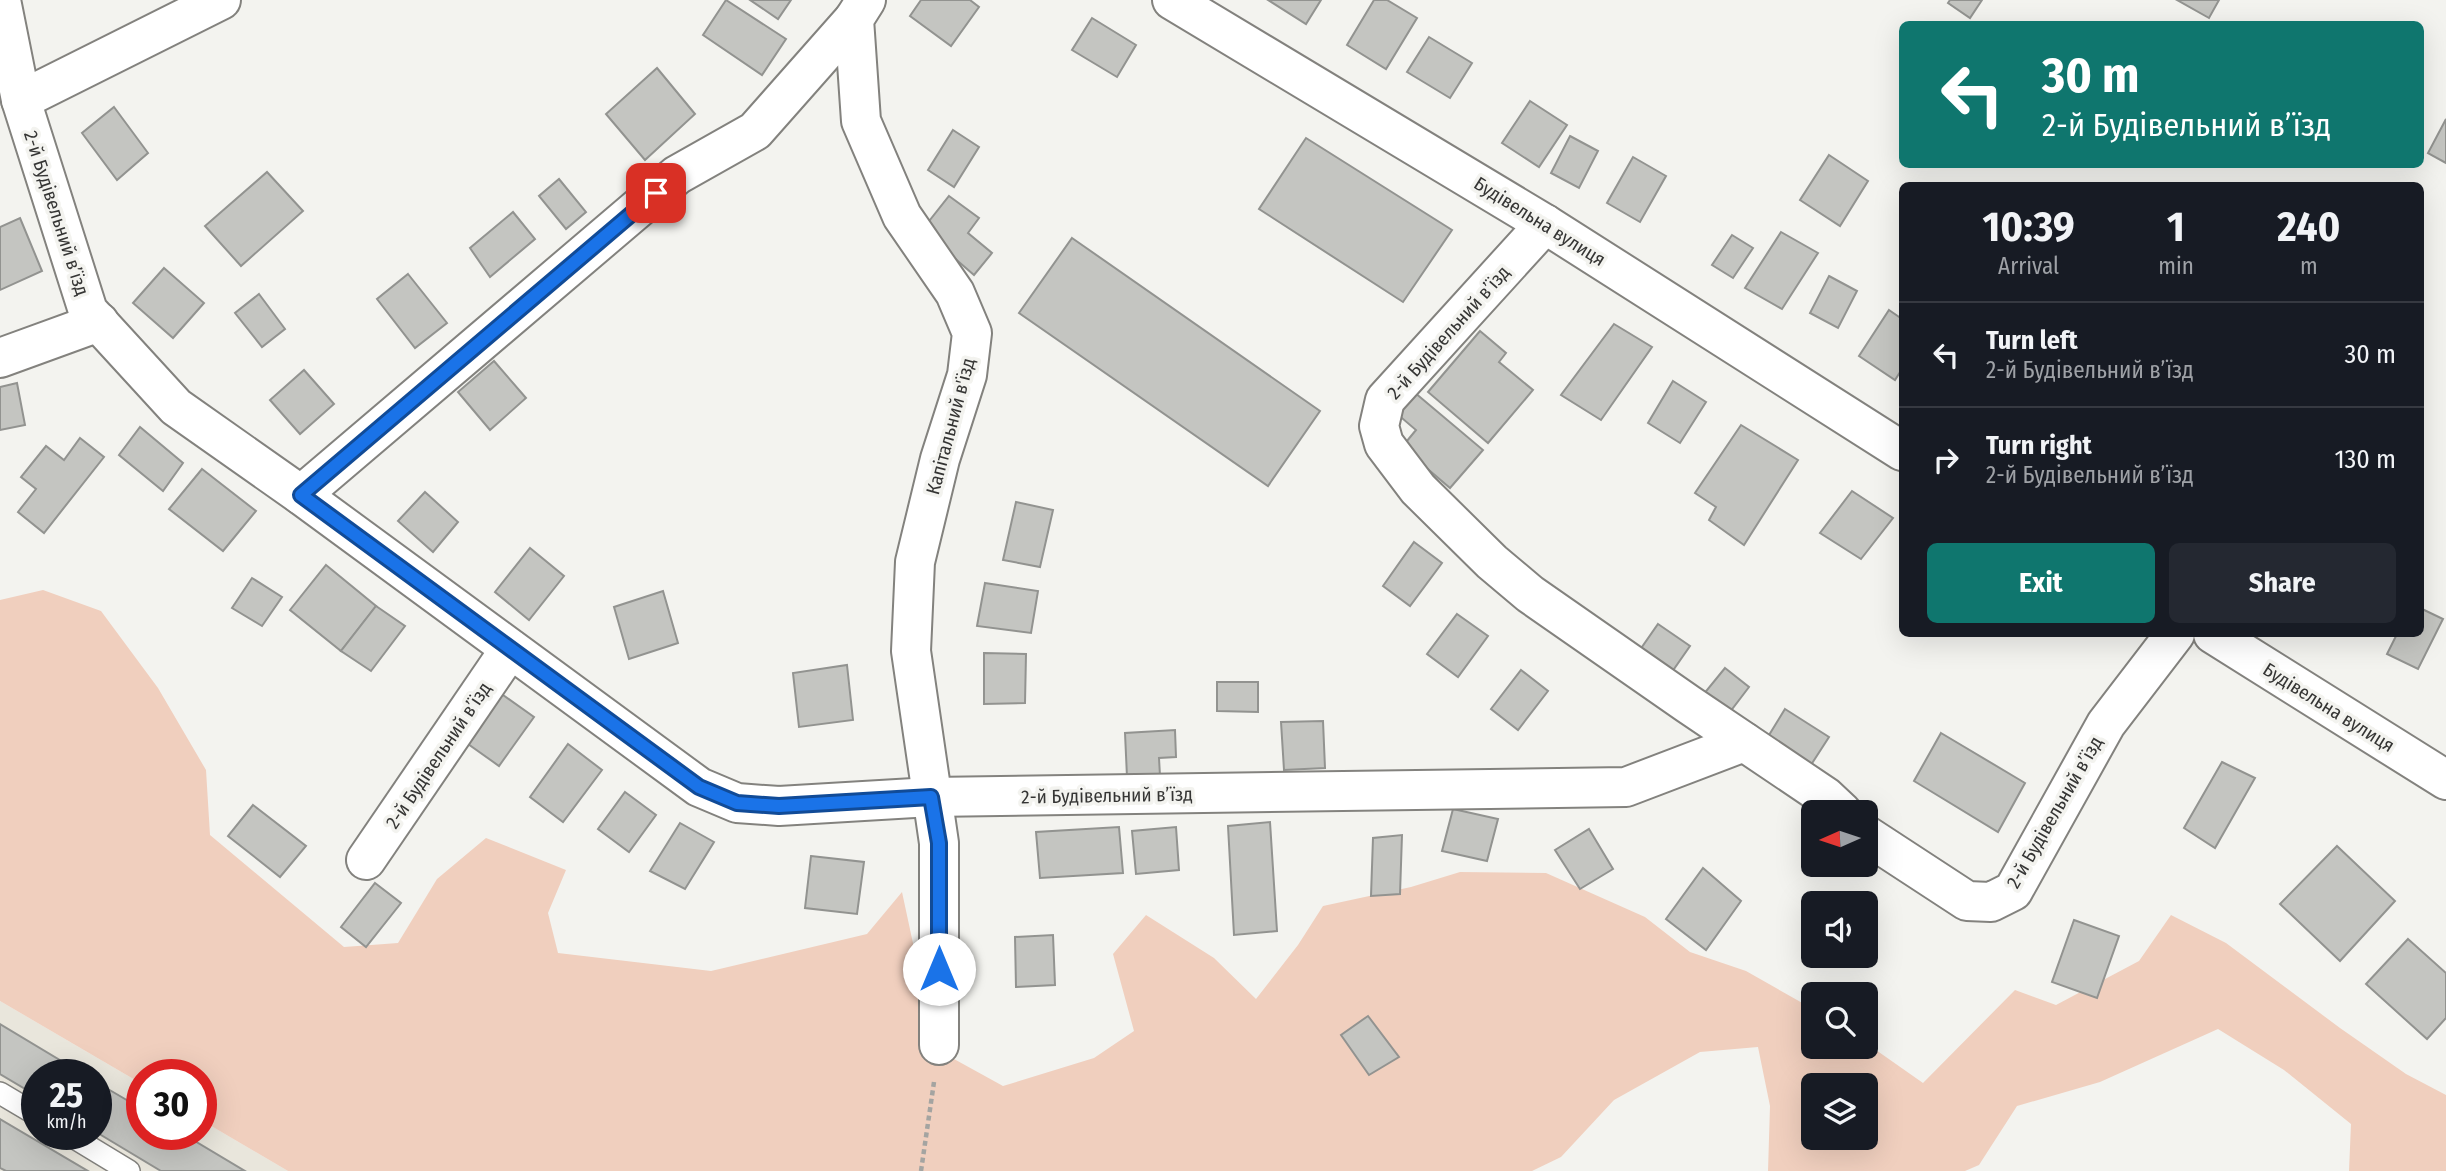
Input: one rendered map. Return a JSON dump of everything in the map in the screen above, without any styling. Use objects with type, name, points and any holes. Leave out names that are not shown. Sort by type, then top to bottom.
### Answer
[{"type":"street","name":"2-й Будівельний в’їзд","points":[[1,0],[21,100],[88,311],[176,407],[301,495],[699,787],[737,803],[779,806],[931,797],[1626,787],[1744,742]]},
{"type":"street","points":[[21,100],[221,0]]},
{"type":"street","name":"Будівельна вулиця","points":[[1172,0],[1545,223],[1899,449]]},
{"type":"street","points":[[301,495],[677,175],[755,131],[860,10]]},
{"type":"street","name":"Капітальний в'їзд","points":[[860,10],[861,121],[902,216],[955,293],[972,333],[967,375],[940,459],[915,562],[911,651],[939,843],[939,1045]]},
{"type":"street","name":"2-й Будівельний в’їзд","points":[[1545,223],[1385,400],[1378,426],[1384,444],[1418,489],[1492,562],[1530,594],[1829,800]]},
{"type":"street","points":[[0,358],[99,322]]},
{"type":"street","name":"2-й Будівельний в’їзд","points":[[1878,843],[1968,901],[1991,902],[2012,891],[2106,724],[2173,637]]},
{"type":"street","name":"Будівельна вулиця","points":[[2218,637],[2446,780]]},
{"type":"street","name":"2-й Будівельний в’їзд","points":[[366,860],[510,649]]},
{"type":"lane","points":[[0,1093],[21,1105]]},
{"type":"lane","points":[[94,1150],[129,1171]]},
{"type":"path","points":[[921,1171],[939,1045]]},
{"type":"shaded area","points":[[43,590],[101,611],[158,688],[206,770],[210,835],[344,947],[398,943],[437,879],[486,838],[566,870],[548,913],[558,953],[711,971],[867,934],[902,892],[917,962],[954,1059],[1003,1086],[1094,1058],[1134,1031],[1113,954],[1146,915],[1214,958],[1256,999],[1298,945],[1323,906],[1411,887],[1460,872],[1546,873],[1645,917],[1690,952],[1746,971],[1801,1002],[1801,1059],[1878,1059],[1878,1051],[1923,1083],[2015,990],[2056,1005],[2139,961],[2171,915],[2226,943],[2406,1074],[2446,1095],[2446,1171],[2349,1171],[2351,1124],[2284,1070],[2218,1029],[2100,1082],[2017,1106],[1979,1165],[1965,1171],[1768,1171],[1770,1106],[1758,1047],[1700,1052],[1614,1100],[1561,1157],[1532,1171],[288,1171],[217,1129],[217,1059],[126,1059],[126,1075],[112,1066],[112,1059],[99,1059],[0,1001],[0,600]]},
{"type":"shaded area","points":[[0,1001],[99,1059],[21,1059],[21,1150],[112,1150],[112,1066],[126,1075],[126,1150],[217,1150],[217,1129],[288,1171],[0,1171]]},
{"type":"building","points":[[726,0],[786,39],[762,75],[703,35]]},
{"type":"building","points":[[750,0],[791,0],[778,19]]},
{"type":"building","points":[[921,0],[970,0],[979,7],[951,46],[910,16]]},
{"type":"building","points":[[1268,0],[1321,0],[1306,24]]},
{"type":"building","points":[[1374,0],[1387,0],[1417,18],[1386,69],[1347,45]]},
{"type":"building","points":[[1950,0],[1982,0],[1970,18],[1948,3]]},
{"type":"building","points":[[2177,0],[2219,0],[2209,18]]},
{"type":"building","points":[[1092,18],[1136,45],[1117,77],[1072,50]]},
{"type":"building","points":[[1429,37],[1472,63],[1450,98],[1407,72]]},
{"type":"building","points":[[657,68],[695,114],[645,160],[606,114]]},
{"type":"building","points":[[1530,101],[1567,125],[1539,167],[1502,143]]},
{"type":"building","points":[[114,107],[148,153],[117,180],[82,133]]},
{"type":"building","points":[[2446,119],[2446,163],[2428,153]]},
{"type":"building","points":[[953,130],[979,147],[954,187],[928,170]]},
{"type":"building","points":[[1570,136],[1598,151],[1579,188],[1551,173]]},
{"type":"building","points":[[1306,138],[1452,230],[1403,302],[1259,209]]},
{"type":"building","points":[[1829,155],[1868,181],[1840,226],[1800,200]]},
{"type":"building","points":[[1633,157],[1666,176],[1640,222],[1607,203]]},
{"type":"building","points":[[267,172],[303,211],[241,266],[205,226]]},
{"type":"building","points":[[559,179],[586,212],[566,229],[539,196]]},
{"type":"building","points":[[949,196],[979,218],[968,233],[992,253],[974,275],[922,230]]},
{"type":"building","points":[[513,212],[535,239],[490,277],[470,248]]},
{"type":"building","points":[[20,218],[42,271],[0,290],[0,227]]},
{"type":"building","points":[[1781,232],[1818,253],[1782,309],[1745,288]]},
{"type":"building","points":[[1732,235],[1753,248],[1733,278],[1712,265]]},
{"type":"building","points":[[1072,238],[1320,411],[1268,486],[1019,313]]},
{"type":"building","points":[[164,268],[204,303],[173,338],[133,303]]},
{"type":"building","points":[[408,274],[447,323],[415,348],[377,299]]},
{"type":"building","points":[[1829,276],[1857,291],[1838,328],[1810,313]]},
{"type":"building","points":[[259,294],[285,329],[262,347],[235,313]]},
{"type":"building","points":[[1889,310],[1899,317],[1899,374],[1895,380],[1859,356]]},
{"type":"building","points":[[1614,324],[1652,347],[1601,420],[1561,395]]},
{"type":"building","points":[[1480,331],[1506,353],[1499,362],[1533,390],[1488,443],[1428,392]]},
{"type":"building","points":[[494,361],[526,398],[490,430],[458,392]]},
{"type":"building","points":[[304,370],[334,404],[300,434],[270,400]]},
{"type":"building","points":[[1673,381],[1706,402],[1680,443],[1648,423]]},
{"type":"building","points":[[17,383],[25,425],[0,430],[0,387]]},
{"type":"building","points":[[1414,392],[1483,450],[1450,488],[1402,447],[1416,430],[1396,413]]},
{"type":"building","points":[[1741,425],[1798,460],[1744,545],[1709,520],[1716,507],[1695,493]]},
{"type":"building","points":[[140,427],[183,463],[163,491],[119,455]]},
{"type":"building","points":[[80,438],[104,457],[44,533],[18,512],[36,489],[21,477],[46,446],[64,460]]},
{"type":"building","points":[[202,469],[256,511],[223,551],[169,509]]},
{"type":"building","points":[[1852,491],[1893,518],[1861,559],[1820,533]]},
{"type":"building","points":[[425,492],[458,522],[433,552],[398,521]]},
{"type":"building","points":[[1016,502],[1053,510],[1040,567],[1003,560]]},
{"type":"building","points":[[1414,542],[1442,563],[1410,606],[1383,586]]},
{"type":"building","points":[[530,548],[564,576],[529,620],[495,592]]},
{"type":"building","points":[[326,565],[376,606],[341,651],[290,610]]},
{"type":"building","points":[[252,578],[282,597],[262,626],[232,608]]},
{"type":"building","points":[[985,583],[1038,591],[1031,633],[977,626]]},
{"type":"building","points":[[663,591],[678,643],[629,659],[614,607]]},
{"type":"building","points":[[376,606],[405,626],[371,671],[341,651]]},
{"type":"building","points":[[2424,610],[2443,619],[2418,669],[2387,654],[2396,637],[2424,637]]},
{"type":"building","points":[[1457,614],[1488,636],[1458,677],[1427,654]]},
{"type":"building","points":[[1658,624],[1690,646],[1667,679],[1635,657]]},
{"type":"building","points":[[984,653],[1026,654],[1025,703],[984,704]]},
{"type":"building","points":[[847,665],[853,720],[799,727],[793,673]]},
{"type":"building","points":[[1725,668],[1749,687],[1723,721],[1698,701]]},
{"type":"building","points":[[1521,670],[1548,691],[1518,730],[1491,709]]},
{"type":"building","points":[[1217,682],[1258,682],[1258,712],[1217,711]]},
{"type":"building","points":[[496,690],[534,717],[499,766],[461,739]]},
{"type":"building","points":[[1785,709],[1829,737],[1809,768],[1766,740]]},
{"type":"building","points":[[1323,721],[1325,768],[1284,770],[1281,722]]},
{"type":"building","points":[[1175,730],[1176,757],[1159,758],[1160,776],[1127,777],[1125,733]]},
{"type":"building","points":[[1941,733],[2025,783],[1998,832],[1914,781]]},
{"type":"building","points":[[568,744],[602,770],[563,822],[530,797]]},
{"type":"building","points":[[2222,762],[2255,778],[2215,848],[2184,828]]},
{"type":"building","points":[[625,792],[656,815],[629,852],[598,829]]},
{"type":"building","points":[[253,805],[306,846],[280,877],[228,836]]},
{"type":"building","points":[[1453,809],[1498,819],[1487,861],[1442,851]]},
{"type":"building","points":[[1270,822],[1277,931],[1234,935],[1228,826]]},
{"type":"building","points":[[680,823],[714,842],[685,889],[650,871]]},
{"type":"building","points":[[1119,827],[1123,873],[1040,878],[1036,832]]},
{"type":"building","points":[[1176,827],[1179,870],[1136,874],[1132,831]]},
{"type":"building","points":[[1589,829],[1613,869],[1580,889],[1555,850]]},
{"type":"building","points":[[1402,835],[1400,894],[1371,896],[1373,838]]},
{"type":"building","points":[[2337,846],[2395,901],[2340,961],[2280,904]]},
{"type":"building","points":[[811,856],[864,862],[857,914],[805,908]]},
{"type":"building","points":[[1703,868],[1741,901],[1706,950],[1666,919]]},
{"type":"building","points":[[375,883],[401,903],[366,947],[341,927]]},
{"type":"building","points":[[2074,920],[2119,936],[2097,998],[2052,982]]},
{"type":"building","points":[[1053,935],[1055,985],[1016,987],[1015,937]]},
{"type":"building","points":[[2408,939],[2446,973],[2446,1018],[2427,1039],[2366,984]]},
{"type":"building","points":[[1368,1016],[1399,1057],[1369,1075],[1341,1035]]},
{"type":"building","points":[[0,1024],[58,1059],[21,1059],[21,1086],[0,1074]]},
{"type":"building","points":[[112,1091],[126,1100],[126,1150],[112,1142]]},
{"type":"building","points":[[0,1119],[21,1131],[21,1150],[52,1150],[88,1171],[6,1171],[0,1168]]},
{"type":"building","points":[[126,1150],[210,1150],[245,1171],[161,1171]]},
{"type":"route","points":[[656,193],[301,495],[699,787],[737,803],[779,806],[931,797],[939,843],[939,969]]}]
